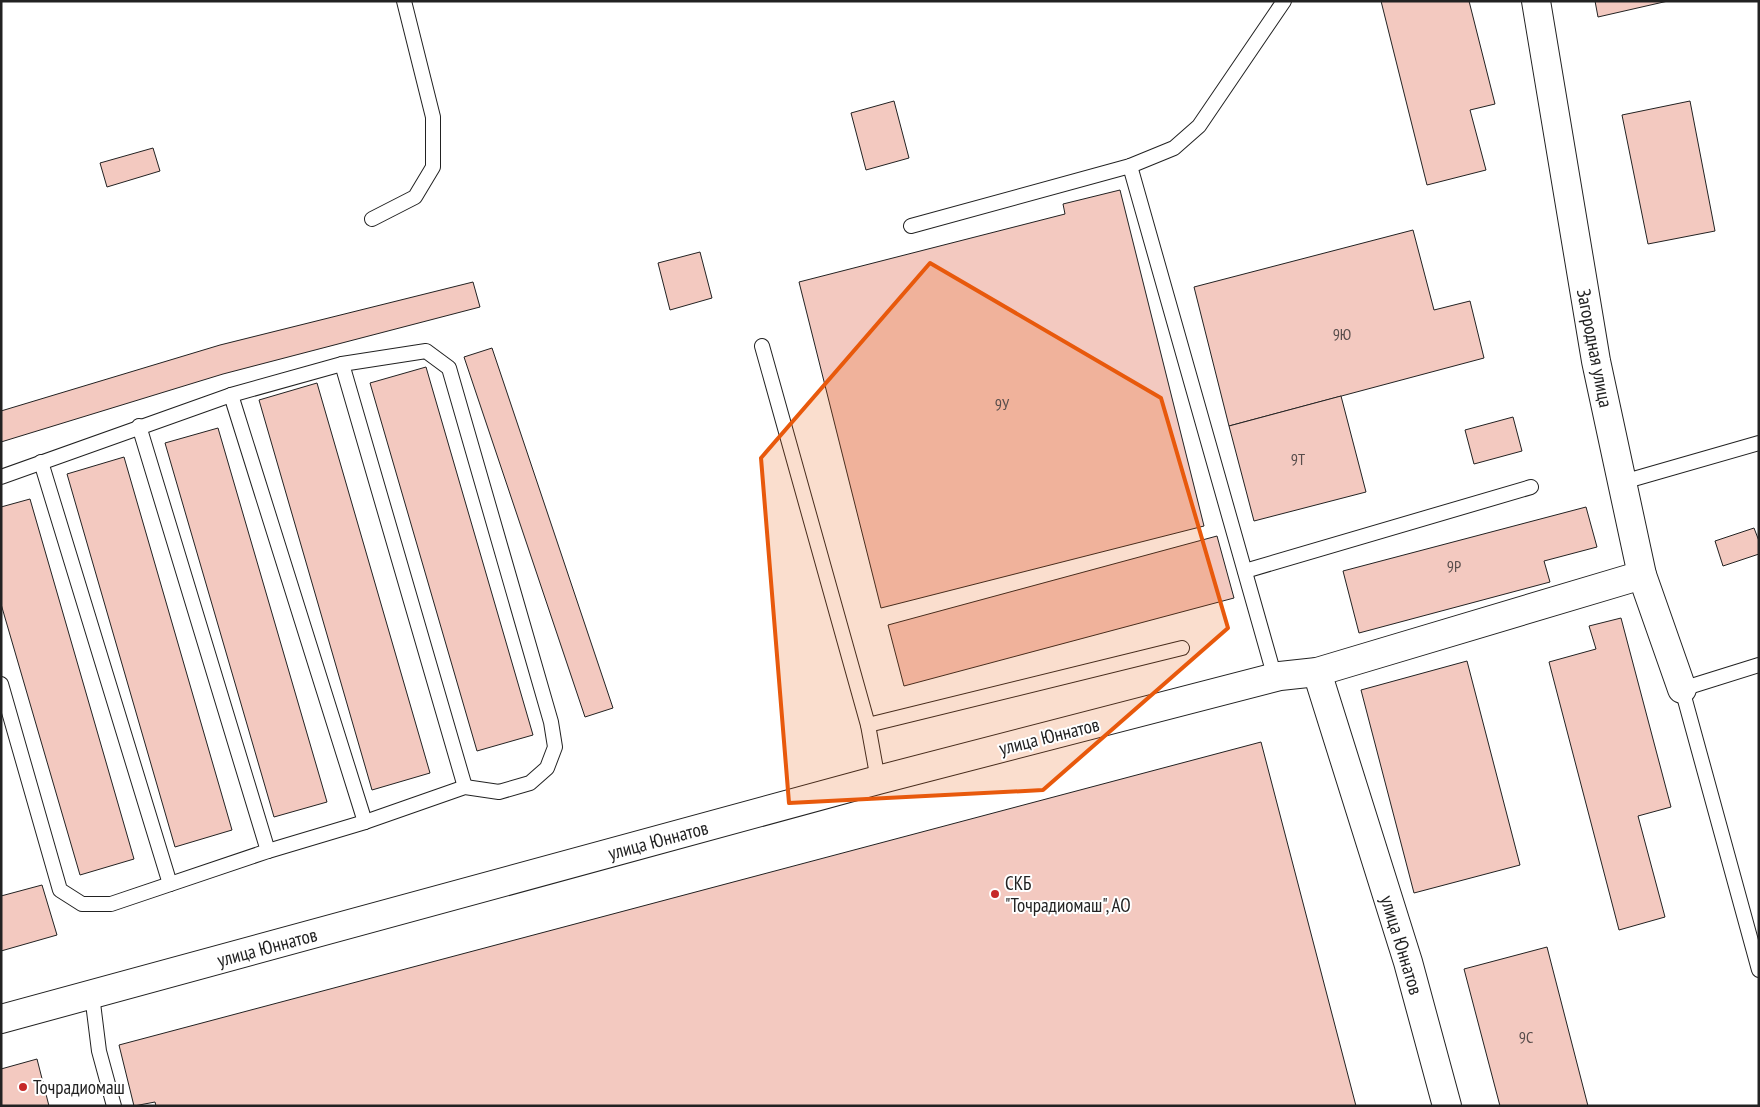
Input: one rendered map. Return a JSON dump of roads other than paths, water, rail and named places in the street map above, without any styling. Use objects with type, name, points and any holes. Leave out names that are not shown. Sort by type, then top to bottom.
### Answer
[{"type":"street","name":"Загородная улица","points":[[1536,1],[1596,361],[1642,576],[1682,689]]},
{"type":"street","name":"улица Юннатов","points":[[1,1019],[878,780],[1275,678],[1317,672],[1642,576]]},
{"type":"street","name":"улица Юннатов","points":[[1317,672],[1408,962],[1446,1106]]},
{"type":"lane","points":[[372,219],[416,197],[433,167],[433,117],[404,1]]},
{"type":"lane","points":[[911,226],[1130,166],[1174,148],[1199,126],[1284,1]]},
{"type":"lane","points":[[1130,166],[1275,678]]},
{"type":"lane","points":[[762,346],[868,725],[878,780]]},
{"type":"lane","points":[[1,477],[139,426],[231,395],[342,364],[426,351],[448,368],[535,664],[551,722],[555,747],[548,768],[530,783],[499,792],[465,787],[365,822],[268,851],[111,904],[82,904],[60,890],[1,684]]},
{"type":"lane","points":[[342,364],[465,787]]},
{"type":"lane","points":[[231,395],[365,822]]},
{"type":"lane","points":[[139,426],[268,851]]},
{"type":"lane","points":[[1623,482],[1759,443]]},
{"type":"lane","points":[[41,462],[170,884]]},
{"type":"lane","points":[[1245,571],[1531,487]]},
{"type":"lane","points":[[868,725],[1182,648]]},
{"type":"lane","points":[[1759,665],[1682,689],[1759,970]]},
{"type":"lane","points":[[92,994],[99,1051],[114,1106]]},
{"type":"place","name":"СКБ \"Точрадиомаш\", АО","points":[[995,894]]},
{"type":"place","name":"Точрадиомаш","points":[[23,1087]]}]
